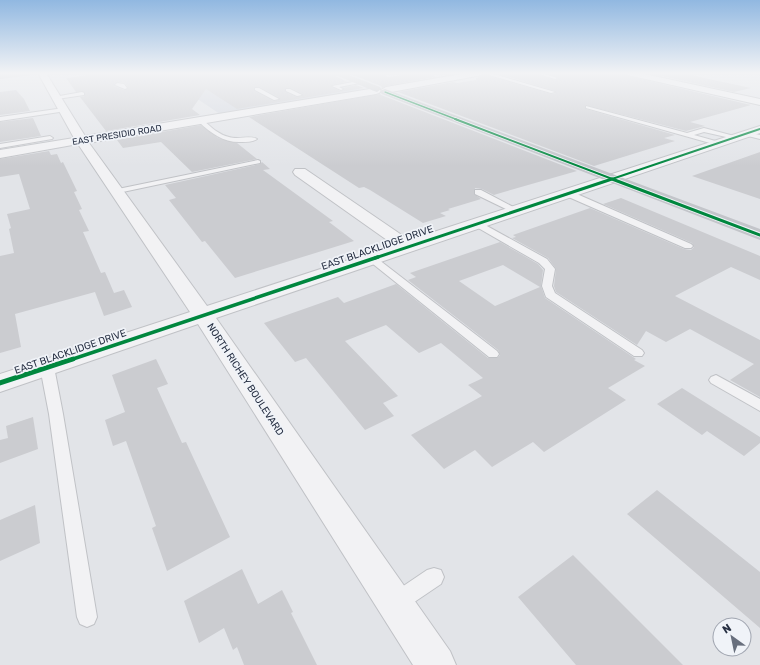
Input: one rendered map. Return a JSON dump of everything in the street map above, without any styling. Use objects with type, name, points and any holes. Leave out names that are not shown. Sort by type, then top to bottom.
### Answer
[{"type":"street","name":"NORTH RICHEY BOULEVARD","points":[[68,104],[81,140],[203,315],[436,665]]},
{"type":"street","name":"EAST PRESIDIO ROAD","points":[[0,154],[300,104]]},
{"type":"street","points":[[418,104],[760,235]]},
{"type":"street","name":"EAST BLACKLIDGE DRIVE","points":[[0,383],[406,246],[717,143],[750,134]]},
{"type":"street","points":[[300,172],[406,246]]},
{"type":"lane","points":[[0,119],[47,104]]},
{"type":"lane","points":[[588,108],[717,143]]},
{"type":"lane","points":[[201,121],[216,134],[230,141],[254,139]]},
{"type":"lane","points":[[686,135],[704,130],[750,134]]},
{"type":"lane","points":[[0,146],[50,138]]},
{"type":"lane","points":[[118,191],[258,162]]},
{"type":"lane","points":[[478,192],[515,210]]},
{"type":"lane","points":[[567,193],[688,246]]},
{"type":"lane","points":[[476,223],[543,261],[550,269],[547,286],[550,295],[638,353]]},
{"type":"lane","points":[[371,258],[493,354]]},
{"type":"lane","points":[[47,367],[56,414],[87,617]]},
{"type":"lane","points":[[716,380],[760,406]]},
{"type":"lane","points":[[395,604],[434,577]]},
{"type":"shaded area","points":[[205,104],[282,104],[220,114]]},
{"type":"building","points":[[0,104],[27,104],[30,111],[0,115]]},
{"type":"building","points":[[85,104],[195,104],[192,109],[200,115],[106,131]]},
{"type":"building","points":[[229,104],[267,104],[237,109]]},
{"type":"building","points":[[323,104],[404,104],[577,171],[494,195],[482,189],[475,188],[474,194],[481,199],[448,209],[450,210],[440,213],[446,216],[423,223],[370,190],[364,187],[359,188],[249,117]]},
{"type":"building","points":[[430,104],[751,105],[690,122],[705,126],[686,131],[585,105],[586,109],[675,135],[664,138],[675,141],[594,166]]},
{"type":"building","points":[[33,118],[41,136],[0,142],[0,122]]},
{"type":"building","points":[[201,125],[218,138],[237,143],[257,159],[192,172],[161,142],[123,148],[117,140]]},
{"type":"building","points":[[49,151],[51,155],[57,154],[61,163],[63,162],[77,191],[74,192],[82,209],[79,210],[89,231],[83,232],[101,273],[105,272],[114,293],[124,290],[132,307],[104,316],[95,292],[15,314],[21,347],[0,353],[0,256],[14,253],[9,229],[11,228],[7,214],[30,209],[19,174],[0,177],[0,159]]},
{"type":"building","points":[[760,152],[760,199],[692,176]]},
{"type":"building","points":[[262,162],[270,169],[263,170],[333,221],[329,222],[354,241],[235,278],[205,241],[202,242],[169,200],[176,198],[165,185],[260,164]]},
{"type":"building","points":[[621,198],[760,256],[760,280],[731,267],[675,296],[760,340],[760,397],[730,380],[754,364],[690,329],[666,342],[646,331],[637,345],[556,292],[554,286],[556,269],[548,258],[512,238],[516,237],[513,235],[590,208],[684,249],[691,250],[694,247],[692,243],[603,204]]},
{"type":"building","points":[[500,242],[538,264],[543,270],[541,286],[545,298],[636,359],[634,360],[645,366],[608,388],[626,400],[544,452],[533,442],[492,467],[475,450],[444,469],[411,435],[482,396],[468,385],[483,378],[441,343],[419,353],[386,325],[345,341],[398,396],[383,403],[394,416],[365,430],[306,358],[295,362],[264,323],[338,297],[344,303],[396,284],[488,358],[497,358],[500,355],[498,350],[408,280],[416,277],[410,273]],"holes":[[[503,265],[540,287],[495,306],[459,281]]]},
{"type":"building","points":[[156,359],[168,384],[157,388],[182,443],[186,442],[230,537],[167,571],[152,528],[156,526],[126,441],[113,446],[105,420],[125,412],[112,375]]},
{"type":"building","points":[[682,388],[760,437],[760,443],[744,456],[707,431],[702,435],[657,404]]},
{"type":"building","points":[[33,417],[38,449],[0,463],[0,440],[8,438],[6,426]]},
{"type":"building","points":[[657,490],[760,572],[760,628],[752,621],[752,617],[747,617],[627,514]]},
{"type":"building","points":[[35,505],[40,543],[0,561],[0,520]]},
{"type":"building","points":[[573,555],[683,665],[576,665],[518,597]]},
{"type":"building","points":[[242,569],[258,604],[282,590],[293,612],[291,613],[317,665],[244,665],[237,647],[233,650],[224,628],[199,643],[184,601]]},
{"type":"cycle path","points":[[417,104],[760,235]]},
{"type":"cycle path","points":[[0,383],[760,129]]}]
